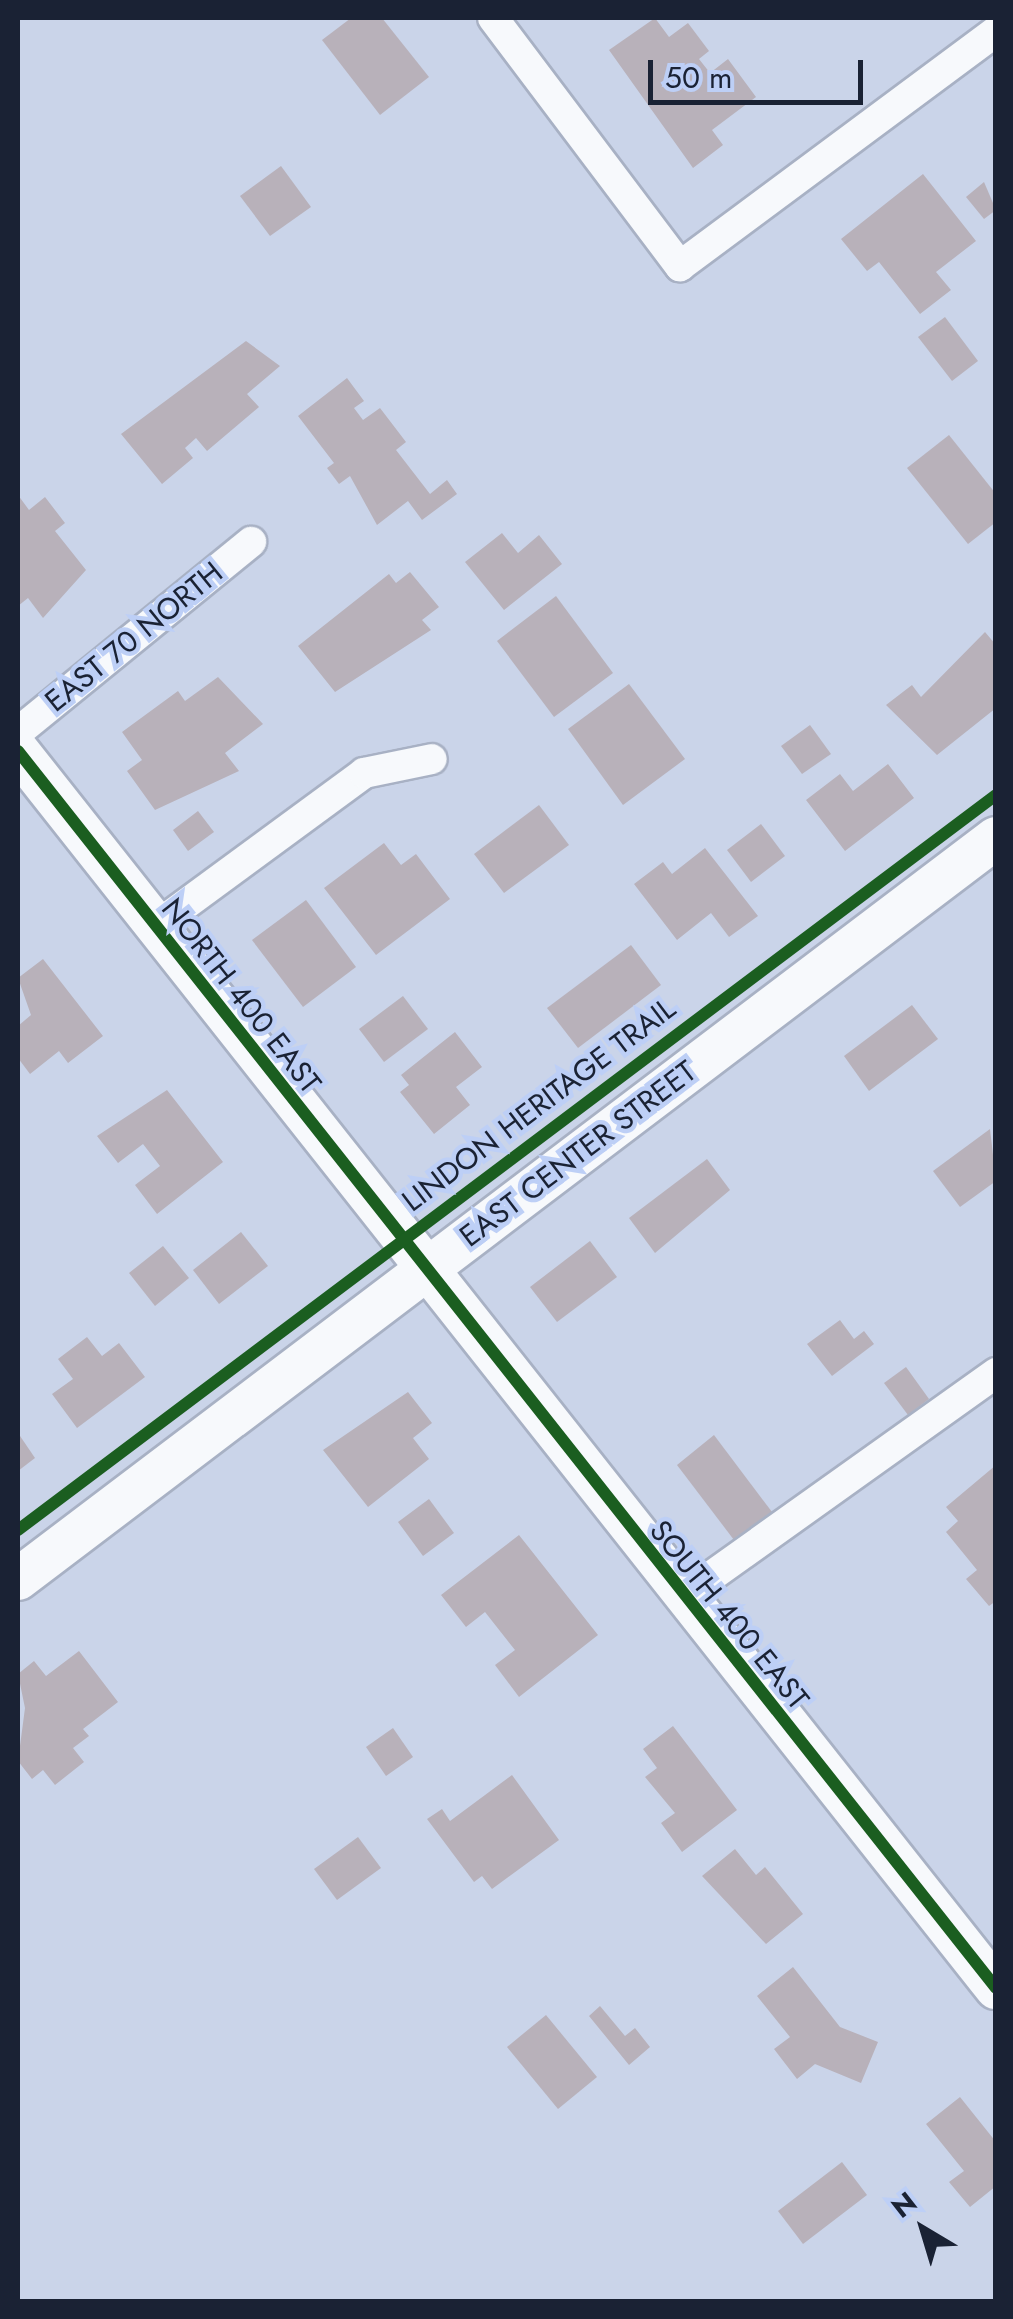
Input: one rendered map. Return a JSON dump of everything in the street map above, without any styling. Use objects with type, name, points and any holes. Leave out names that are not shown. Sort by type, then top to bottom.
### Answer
[{"type":"street","points":[[493,18],[680,266],[996,30]]},
{"type":"street","name":"EAST 70 NORTH","points":[[18,732],[251,542]]},
{"type":"street","name":"NORTH 400 EAST","points":[[18,751],[424,1273]]},
{"type":"street","points":[[156,926],[364,774],[432,759]]},
{"type":"street","name":"EAST CENTER STREET","points":[[18,1579],[996,838]]},
{"type":"street","name":"SOUTH 400 EAST","points":[[424,1273],[996,1988]]},
{"type":"street","points":[[682,1596],[996,1373]]},
{"type":"building","points":[[351,18],[382,18],[429,77],[380,115],[322,40]]},
{"type":"building","points":[[655,18],[669,37],[688,23],[709,51],[699,59],[710,73],[728,59],[756,97],[712,130],[723,145],[693,168],[609,50]]},
{"type":"building","points":[[281,166],[311,207],[270,236],[240,196]]},
{"type":"building","points":[[923,174],[976,241],[936,272],[951,290],[920,314],[879,262],[867,271],[841,239]]},
{"type":"building","points":[[984,182],[996,210],[984,219],[966,197]]},
{"type":"building","points":[[945,317],[978,361],[952,381],[918,337]]},
{"type":"building","points":[[246,341],[280,366],[247,394],[259,407],[207,451],[196,438],[185,448],[193,458],[162,484],[121,434]]},
{"type":"building","points":[[347,378],[364,401],[354,408],[363,420],[380,408],[406,442],[396,450],[430,494],[447,480],[457,494],[422,520],[408,501],[377,525],[350,476],[339,484],[327,468],[334,463],[298,416]]},
{"type":"building","points":[[949,435],[996,494],[996,522],[968,544],[907,468]]},
{"type":"building","points":[[18,495],[29,510],[45,497],[65,523],[55,531],[86,570],[43,618],[28,598],[18,606]]},
{"type":"building","points":[[502,533],[518,553],[539,535],[562,564],[504,610],[465,562]]},
{"type":"building","points":[[410,572],[439,607],[422,620],[431,630],[335,692],[298,646],[389,574],[396,583]]},
{"type":"building","points":[[556,596],[613,673],[554,717],[497,641]]},
{"type":"building","points":[[985,632],[996,645],[996,708],[937,755],[886,705],[912,685],[921,697]]},
{"type":"building","points":[[218,677],[263,724],[225,753],[239,771],[155,810],[127,771],[142,760],[122,732],[178,691],[185,701]]},
{"type":"building","points":[[629,684],[685,759],[623,805],[568,729]]},
{"type":"building","points":[[810,725],[831,754],[802,774],[781,746]]},
{"type":"building","points":[[888,764],[914,798],[845,851],[806,800],[840,774],[853,791]]},
{"type":"building","points":[[539,805],[569,845],[504,893],[474,854]]},
{"type":"building","points":[[198,811],[214,832],[188,851],[173,830]]},
{"type":"building","points":[[761,824],[785,856],[751,882],[727,850]]},
{"type":"building","points":[[384,843],[401,865],[416,854],[450,899],[376,955],[324,888]]},
{"type":"building","points":[[705,848],[758,916],[729,937],[711,913],[677,940],[634,884],[663,862],[672,874]]},
{"type":"building","points":[[306,900],[356,967],[303,1007],[252,940]]},
{"type":"building","points":[[631,945],[661,985],[578,1048],[547,1008]]},
{"type":"building","points":[[43,959],[103,1036],[68,1063],[59,1051],[30,1074],[18,1058],[18,1026],[31,1015],[18,978]]},
{"type":"building","points":[[403,996],[428,1029],[384,1062],[359,1029]]},
{"type":"building","points":[[912,1005],[938,1039],[869,1091],[844,1056]]},
{"type":"building","points":[[455,1032],[482,1067],[456,1087],[470,1105],[434,1134],[400,1092],[409,1085],[401,1075]]},
{"type":"building","points":[[167,1090],[223,1162],[157,1214],[135,1185],[160,1166],[143,1144],[118,1163],[97,1136]]},
{"type":"building","points":[[990,1129],[996,1181],[960,1207],[933,1171]]},
{"type":"building","points":[[707,1159],[730,1190],[655,1253],[629,1218]]},
{"type":"building","points":[[241,1232],[268,1266],[219,1304],[193,1270]]},
{"type":"building","points":[[590,1241],[617,1277],[557,1322],[530,1287]]},
{"type":"building","points":[[163,1246],[189,1278],[155,1306],[129,1273]]},
{"type":"building","points":[[840,1320],[854,1339],[864,1331],[874,1344],[832,1376],[807,1344]]},
{"type":"building","points":[[87,1337],[102,1356],[119,1343],[145,1377],[77,1428],[52,1394],[73,1379],[58,1359]]},
{"type":"building","points":[[906,1367],[929,1399],[908,1415],[884,1383]]},
{"type":"building","points":[[408,1392],[432,1423],[413,1438],[429,1459],[368,1507],[323,1450]]},
{"type":"building","points":[[18,1433],[35,1458],[18,1471]]},
{"type":"building","points":[[714,1435],[772,1512],[734,1540],[677,1465]]},
{"type":"building","points":[[996,1465],[996,1601],[989,1606],[966,1579],[977,1570],[946,1532],[958,1521],[946,1507]]},
{"type":"building","points":[[429,1499],[454,1533],[423,1556],[398,1522]]},
{"type":"building","points":[[519,1535],[598,1635],[519,1697],[495,1665],[515,1650],[485,1612],[466,1627],[441,1595]]},
{"type":"building","points":[[79,1651],[118,1702],[83,1729],[89,1736],[73,1748],[84,1762],[55,1785],[43,1770],[32,1779],[18,1761],[25,1708],[18,1674],[34,1661],[46,1676]]},
{"type":"building","points":[[673,1726],[737,1810],[682,1852],[661,1823],[675,1813],[645,1777],[657,1768],[643,1749]]},
{"type":"building","points":[[393,1728],[413,1757],[386,1776],[366,1747]]},
{"type":"building","points":[[512,1775],[559,1840],[492,1889],[482,1876],[474,1882],[427,1819],[442,1809],[450,1821]]},
{"type":"building","points":[[358,1837],[381,1868],[337,1900],[314,1869]]},
{"type":"building","points":[[735,1849],[756,1875],[765,1867],[803,1914],[766,1944],[702,1876]]},
{"type":"building","points":[[793,1967],[840,2027],[878,2042],[861,2083],[815,2064],[797,2079],[774,2049],[790,2037],[757,1996]]},
{"type":"building","points":[[600,2006],[625,2036],[635,2028],[650,2047],[629,2065],[589,2016]]},
{"type":"building","points":[[546,2015],[597,2077],[558,2109],[507,2047]]},
{"type":"building","points":[[960,2097],[996,2142],[996,2186],[970,2207],[949,2182],[964,2171],[926,2124]]},
{"type":"building","points":[[842,2162],[867,2195],[803,2244],[778,2211]]},
{"type":"cycle path","points":[[18,751],[996,1988]]},
{"type":"cycle path","name":"LINDON HERITAGE TRAIL","points":[[18,1530],[996,795]]}]
